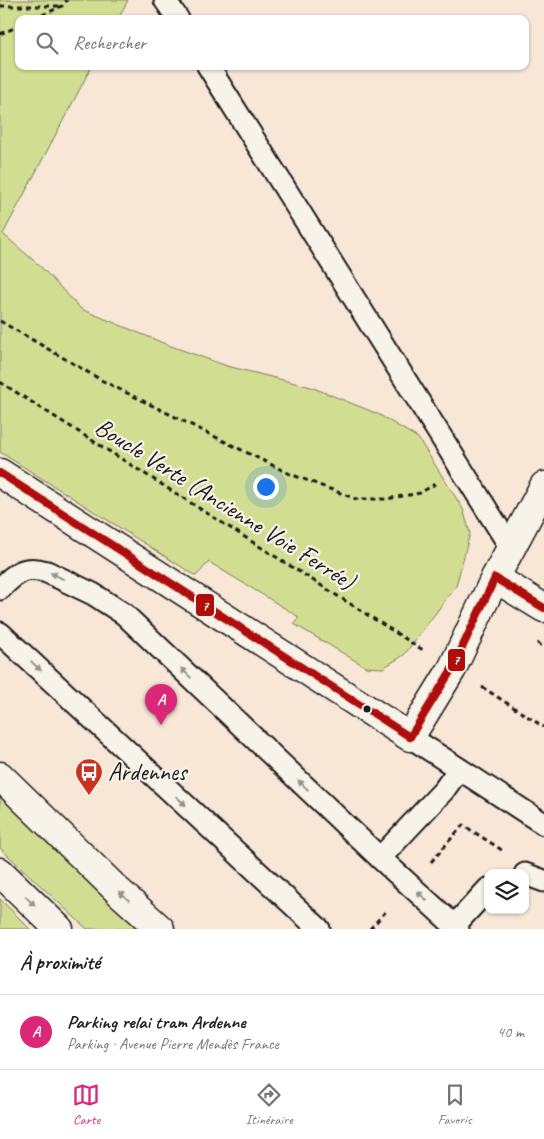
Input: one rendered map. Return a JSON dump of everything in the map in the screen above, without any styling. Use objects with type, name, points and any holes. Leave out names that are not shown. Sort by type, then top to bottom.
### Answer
[{"type":"street","points":[[0,473],[410,737],[452,669],[495,578],[544,486]]},
{"type":"street","points":[[495,578],[544,608]]},
{"type":"street","points":[[0,776],[118,891],[160,929]]},
{"type":"street","points":[[0,872],[60,929]]},
{"type":"lane","points":[[165,0],[175,15]]},
{"type":"lane","points":[[211,70],[511,548]]},
{"type":"lane","points":[[0,589],[15,574],[39,570],[93,594],[124,614],[380,858],[456,927],[484,894]]},
{"type":"lane","points":[[0,633],[319,929]]},
{"type":"lane","points":[[410,737],[544,824]]},
{"type":"lane","points":[[380,858],[444,790],[459,769]]},
{"type":"lane","points":[[529,875],[544,881]]},
{"type":"path","points":[[43,15],[62,6],[68,0]]},
{"type":"path","points":[[0,6],[62,6]]},
{"type":"path","points":[[0,34],[15,28]]},
{"type":"path","points":[[0,322],[103,381],[290,474],[356,499],[386,499],[420,493],[461,467]]},
{"type":"path","name":"Boucle Verte (Ancienne Voie Ferrée)","points":[[0,382],[426,652]]},
{"type":"path","points":[[480,686],[544,727]]},
{"type":"path","points":[[426,867],[463,825],[512,856]]},
{"type":"path","points":[[370,929],[389,908]]},
{"type":"green space","points":[[0,0],[128,0],[120,15],[15,15],[15,70],[90,70],[3,234],[40,266],[81,309],[168,345],[227,366],[311,387],[378,414],[418,438],[463,509],[470,533],[456,586],[404,655],[383,668],[366,667],[294,624],[299,617],[209,562],[196,576],[0,452]]},
{"type":"green space","points":[[0,790],[149,929],[87,929],[0,848]]},
{"type":"green space","points":[[0,899],[30,929],[0,929]]},
{"type":"transit line","name":"7","points":[[0,473],[410,737]]},
{"type":"transit line","name":"7","points":[[495,578],[544,608]]},
{"type":"transit line","name":"7","points":[[410,737],[452,669],[495,578]]},
{"type":"place","name":"Parking relai tram Ardenne","points":[[161,725]]},
{"type":"place","name":"Ardennes","points":[[89,796]]}]
